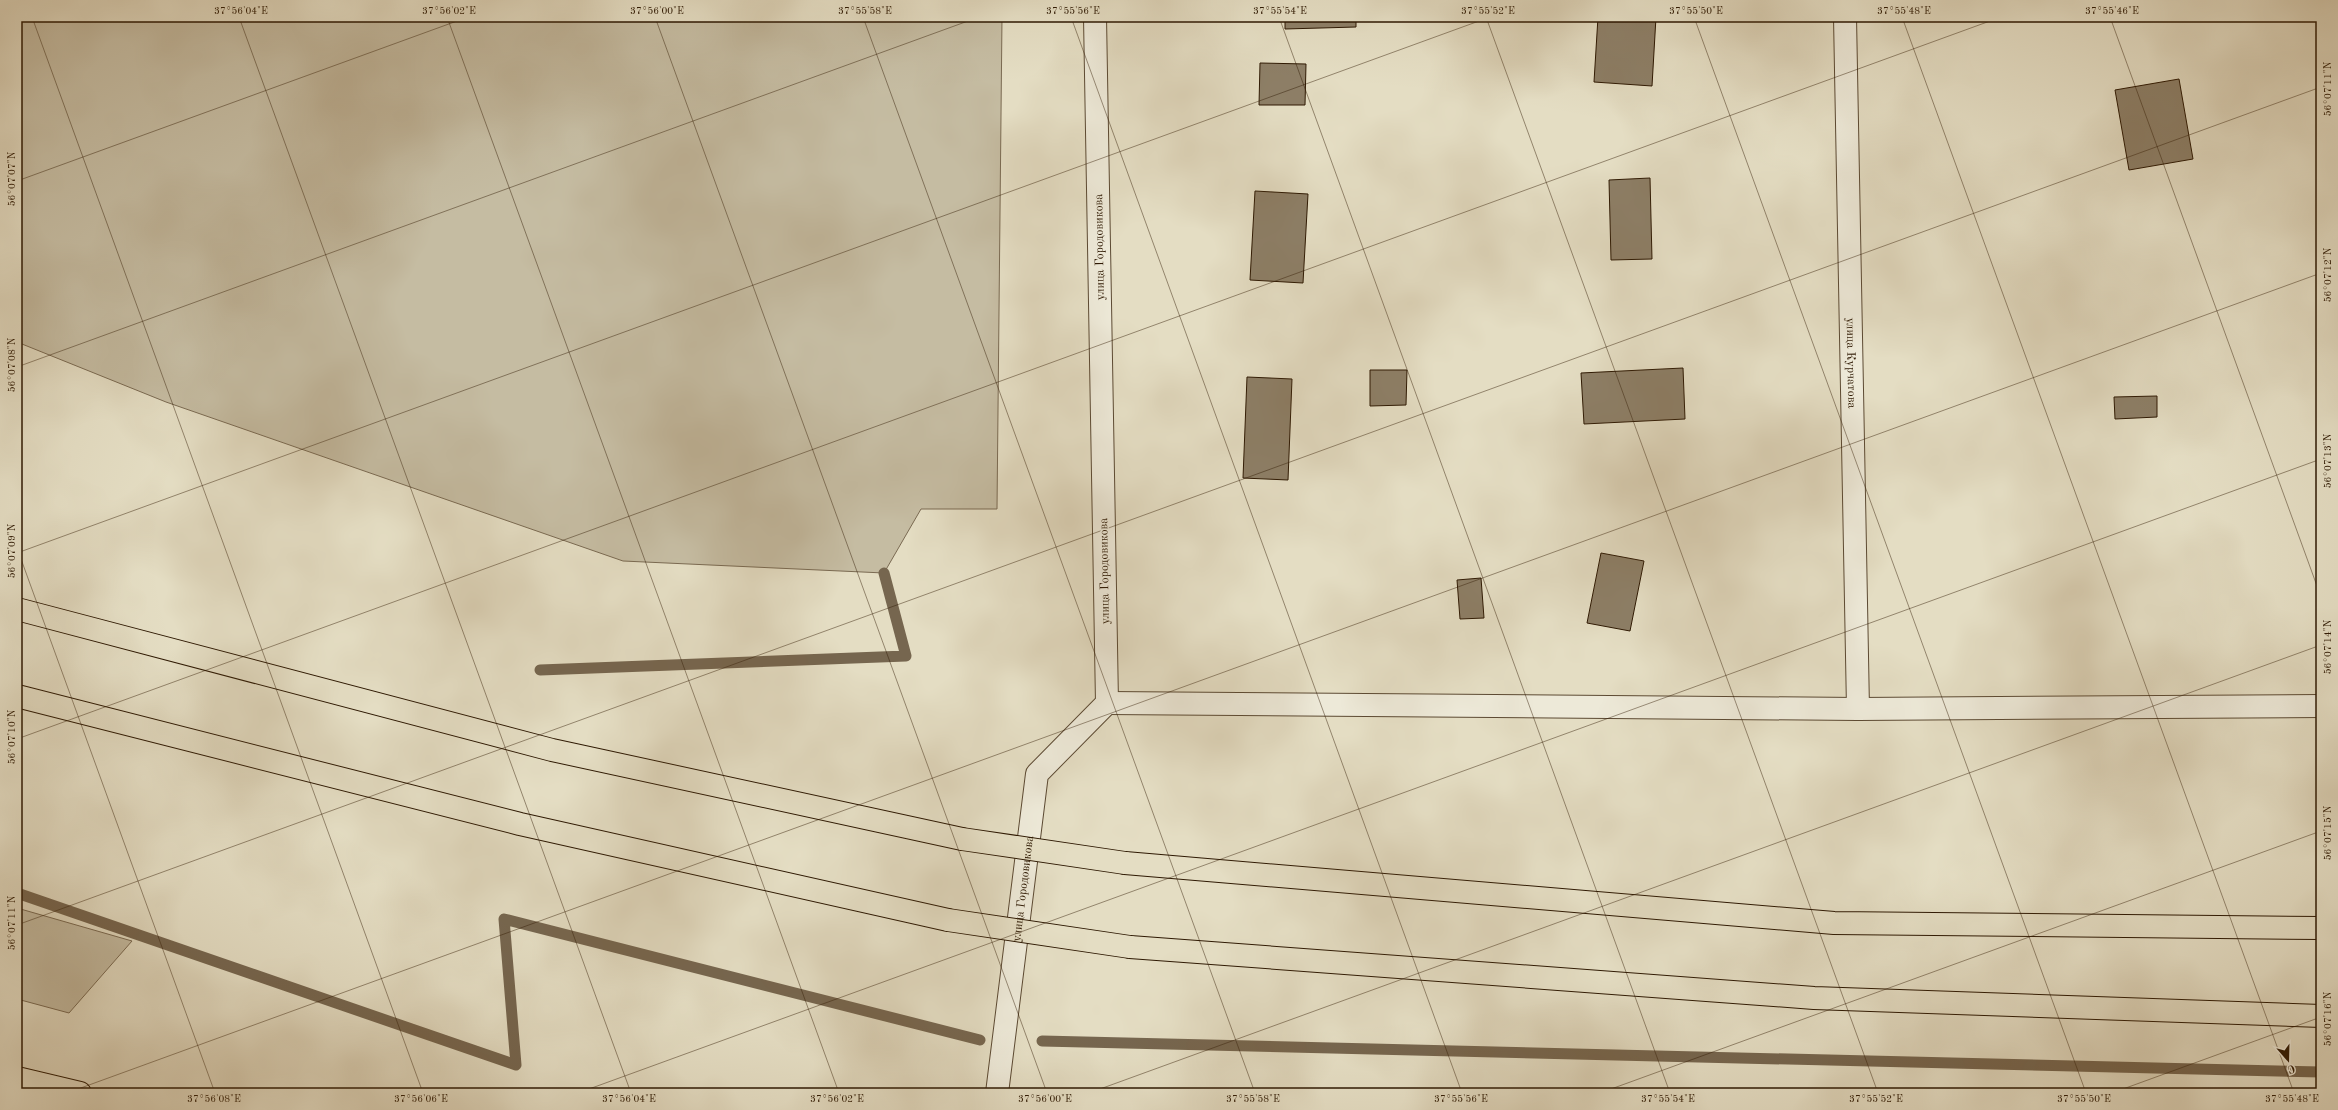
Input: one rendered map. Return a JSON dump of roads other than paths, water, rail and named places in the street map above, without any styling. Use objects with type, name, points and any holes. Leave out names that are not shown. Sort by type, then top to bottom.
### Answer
[{"type":"highway","points":[[17,609],[552,750],[962,839],[1125,863],[1834,923],[2321,928]]},
{"type":"highway","points":[[17,696],[520,824],[948,920],[1130,947],[1814,998],[2321,1016]]},
{"type":"highway","points":[[17,1078],[80,1093]]},
{"type":"street","name":"улица Городовикова","points":[[997,1093],[1037,774],[1107,703],[1095,17]]},
{"type":"street","name":"улица Курчатова","points":[[1845,17],[1858,709]]},
{"type":"street","points":[[1107,703],[1858,709],[2321,706]]},
{"type":"waterway","points":[[540,670],[906,656],[884,573]]},
{"type":"waterway","points":[[17,893],[516,1065],[504,919],[980,1040]]},
{"type":"waterway","points":[[1042,1041],[2321,1072]]}]
